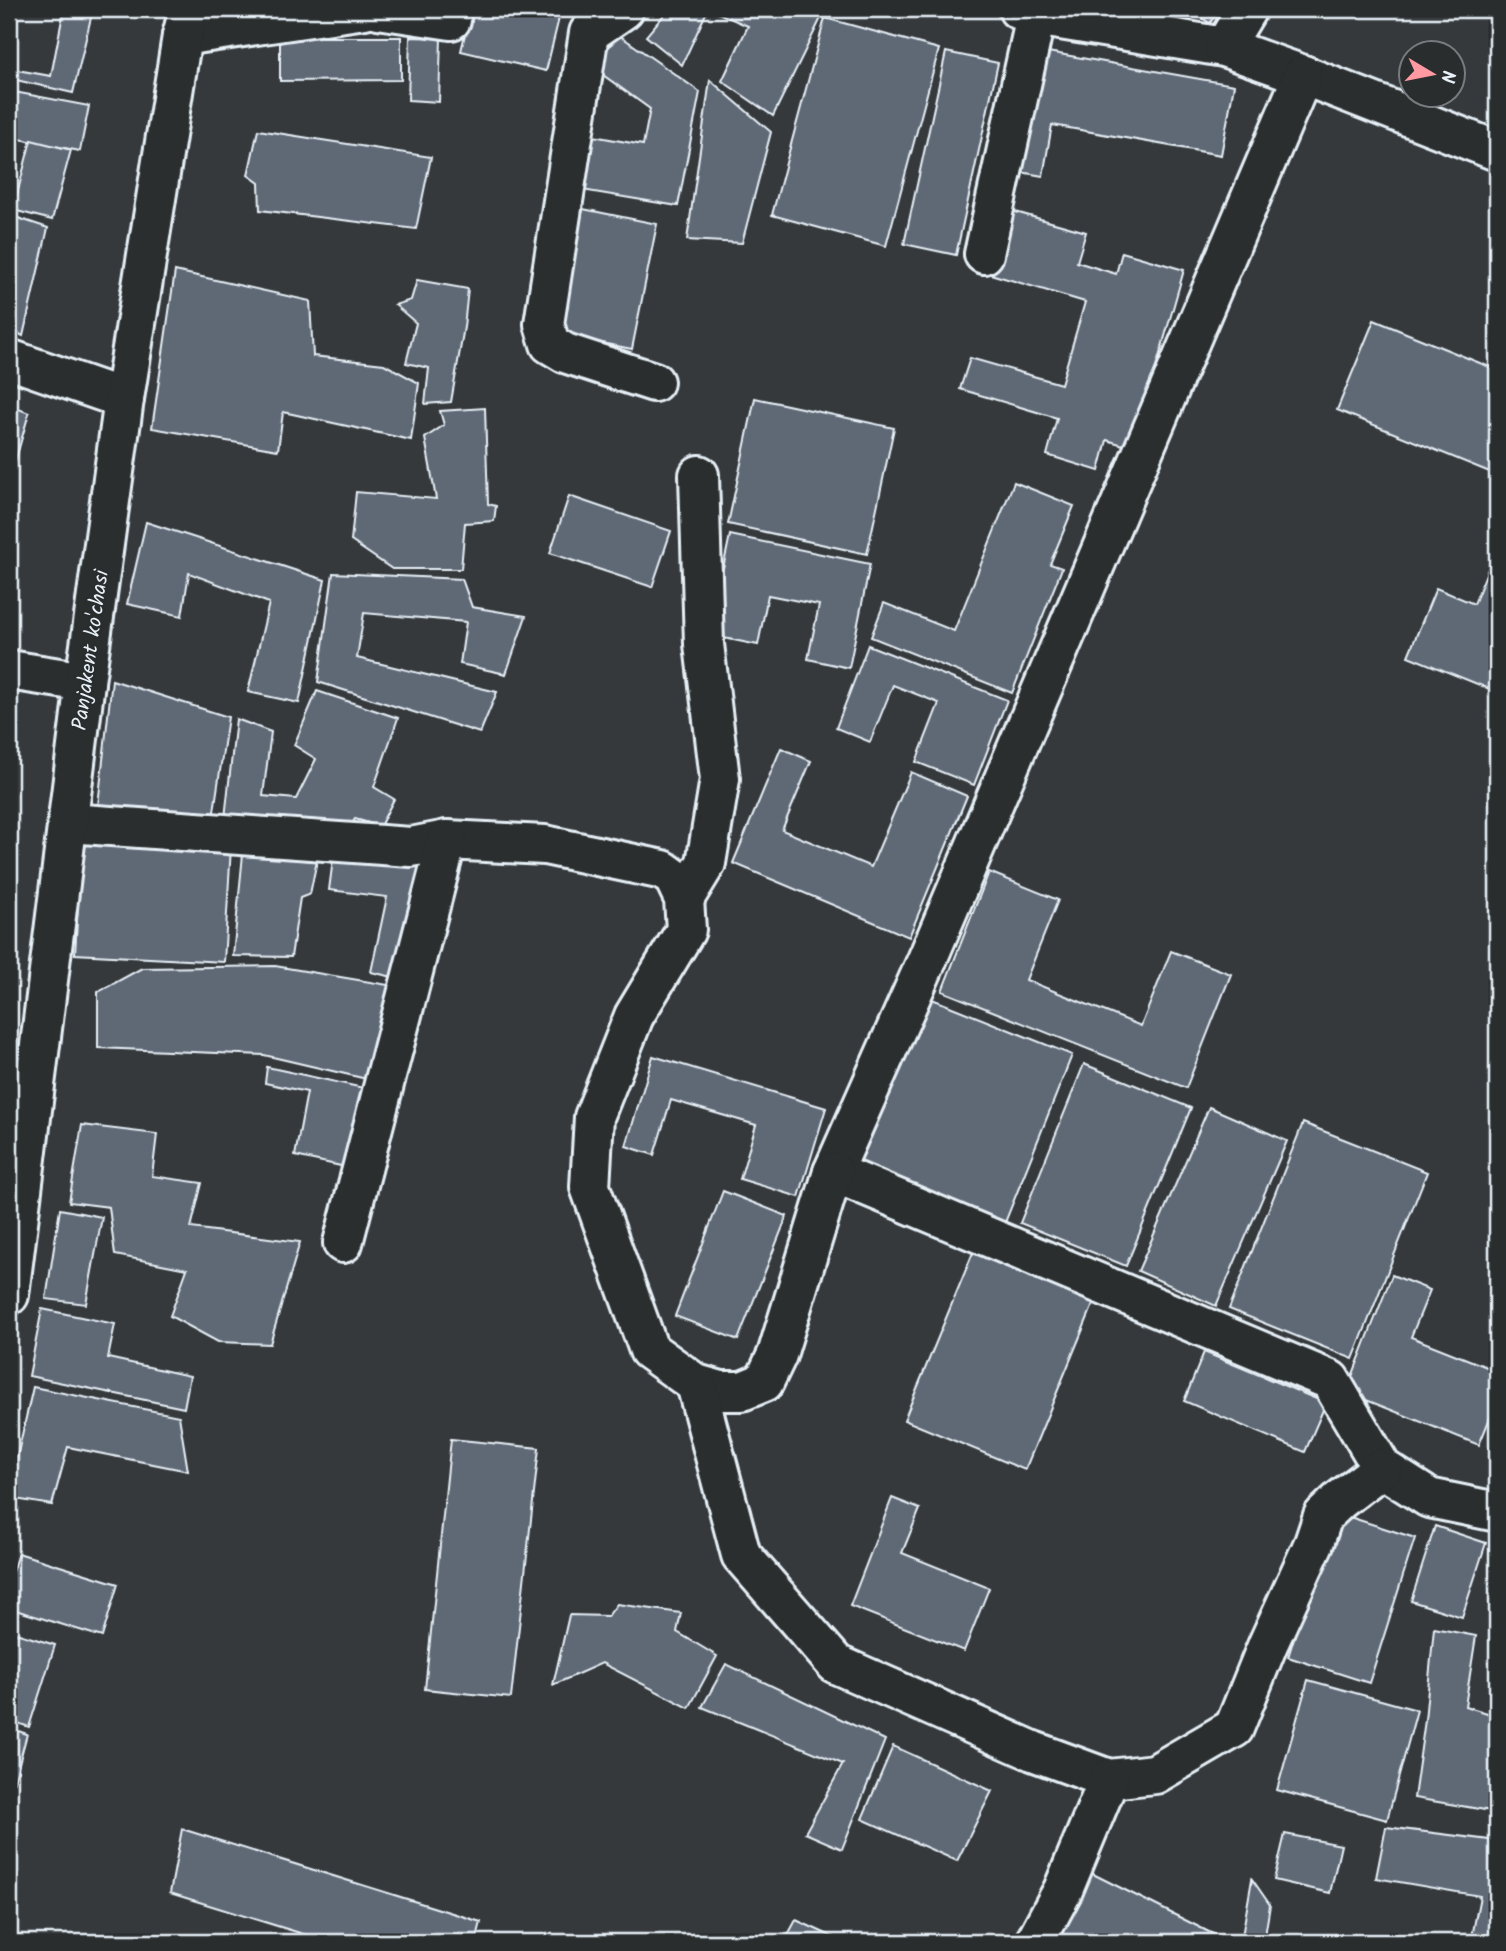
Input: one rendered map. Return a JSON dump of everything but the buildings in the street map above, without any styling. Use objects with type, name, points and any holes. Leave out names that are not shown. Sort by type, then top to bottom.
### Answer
[{"type":"street","points":[[186,22],[365,9]]},
{"type":"street","points":[[377,9],[451,20]]},
{"type":"street","points":[[624,9],[589,33],[544,324],[550,344],[565,353],[654,382]]},
{"type":"street","points":[[1224,47],[1247,9]]},
{"type":"street","points":[[984,254],[1027,13],[1224,47],[1497,151]]},
{"type":"street","name":"Panjakent ko'chasi","points":[[9,1295],[85,682],[124,399],[186,22]]},
{"type":"street","points":[[68,823],[411,847],[447,840],[545,845],[663,870],[674,878],[684,899],[686,930],[634,1016],[594,1117],[590,1187],[649,1350],[696,1384],[720,1391],[742,1391],[764,1382],[777,1355],[833,1172],[933,947],[1303,75]]},
{"type":"street","points":[[9,359],[124,399]]},
{"type":"street","points":[[684,899],[705,863],[720,779],[704,645],[699,474]]},
{"type":"street","points":[[9,670],[85,682]]},
{"type":"street","points":[[343,1243],[447,840]]},
{"type":"street","points":[[833,1172],[1330,1380],[1382,1468],[1429,1498],[1497,1512]]},
{"type":"street","points":[[696,1384],[741,1555],[836,1664],[1033,1751],[1109,1779],[1155,1774],[1234,1728],[1268,1644],[1314,1543],[1323,1516],[1382,1468]]},
{"type":"street","points":[[1035,1942],[1063,1890],[1109,1779]]}]
